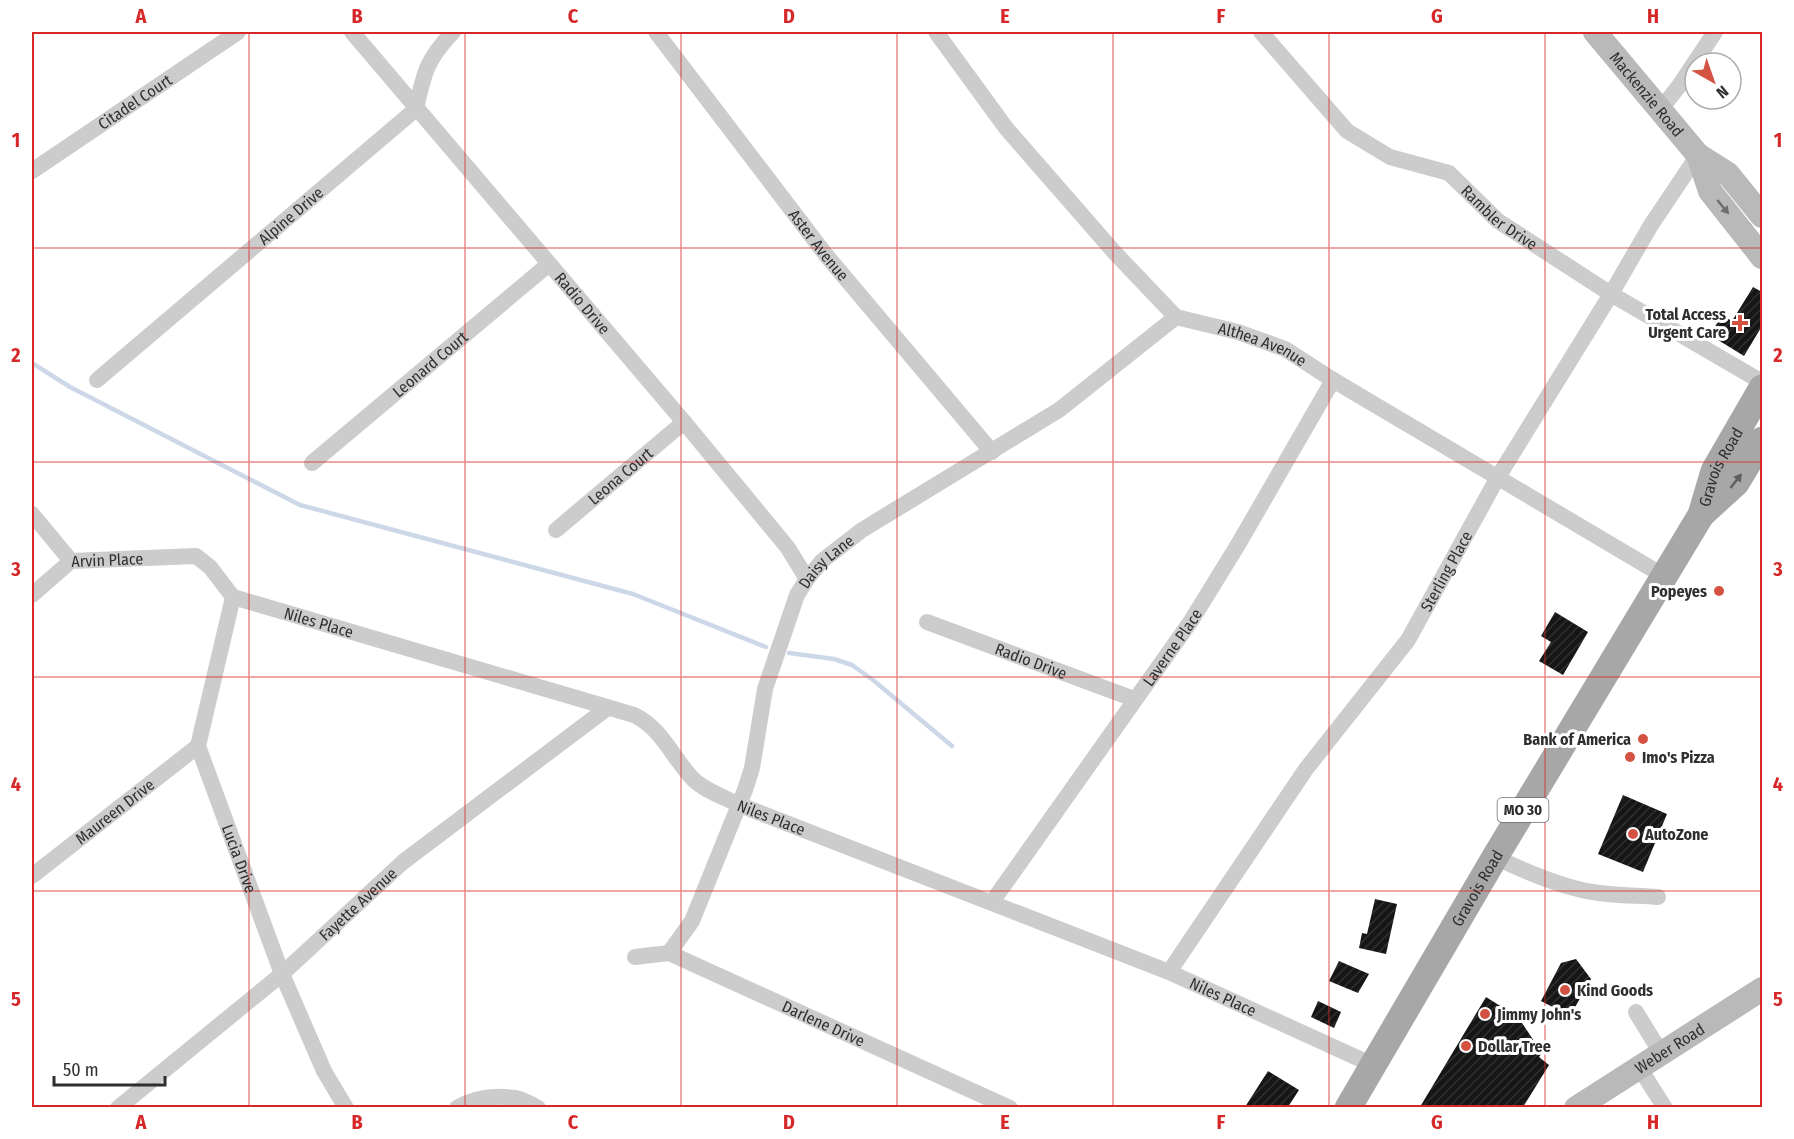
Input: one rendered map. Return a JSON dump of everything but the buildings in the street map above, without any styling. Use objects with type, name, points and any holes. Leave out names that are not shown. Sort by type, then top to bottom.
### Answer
[{"type":"main road","name":"Mackenzie Road","points":[[1595,32],[1698,155],[1728,174],[1762,216]]},
{"type":"main road","name":"Mackenzie Road","points":[[1698,155],[1710,191],[1762,257]]},
{"type":"main road","name":"Gravois Road","points":[[1348,1107],[1701,515],[1714,471],[1762,388]]},
{"type":"main road","name":"Gravois Road","points":[[1701,515],[1737,483],[1762,440]]},
{"type":"main road","name":"Weber Road","points":[[1576,1107],[1762,989]]},
{"type":"street","name":"Citadel Court","points":[[32,171],[238,32]]},
{"type":"street","name":"Radio Drive","points":[[352,32],[684,422],[788,548],[807,579]]},
{"type":"street","points":[[416,109],[424,72],[439,47],[453,32]]},
{"type":"street","name":"Aster Avenue","points":[[656,32],[826,255],[992,452]]},
{"type":"street","points":[[936,32],[1006,128],[1115,253],[1176,317]]},
{"type":"street","name":"Rambler Drive","points":[[1261,32],[1347,130],[1389,158],[1449,173],[1498,221],[1611,294],[1762,382]]},
{"type":"street","points":[[1660,110],[1715,32]]},
{"type":"street","name":"Alpine Drive","points":[[97,381],[416,109]]},
{"type":"street","name":"Sterling Place","points":[[1169,972],[1306,769],[1408,640],[1498,477],[1651,225],[1698,155]]},
{"type":"street","name":"Leonard Court","points":[[312,463],[549,264]]},
{"type":"street","name":"Daisy Lane","points":[[669,953],[692,921],[740,805],[752,768],[765,689],[797,595],[807,579],[822,561],[862,530],[1059,410],[1176,317]]},
{"type":"street","name":"Althea Avenue","points":[[1176,317],[1238,332],[1285,349],[1333,380],[1664,576]]},
{"type":"street","name":"Laverne Place","points":[[992,902],[1191,621],[1215,584],[1333,380]]},
{"type":"street","name":"Leona Court","points":[[556,530],[684,422]]},
{"type":"street","points":[[32,514],[71,561]]},
{"type":"street","name":"Arvin Place","points":[[32,595],[71,561],[196,556],[210,567],[233,597]]},
{"type":"street","points":[[198,746],[233,597]]},
{"type":"street","name":"Niles Place","points":[[233,597],[634,716],[648,722],[697,782],[740,805],[1169,972],[1373,1065]]},
{"type":"street","name":"Radio Drive","points":[[927,622],[1134,699]]},
{"type":"street","name":"Fayette Avenue","points":[[118,1107],[282,974],[403,861],[606,709]]},
{"type":"street","name":"Maureen Drive","points":[[32,876],[198,746]]},
{"type":"street","name":"Lucia Drive","points":[[198,746],[282,974],[324,1071],[346,1107]]},
{"type":"street","points":[[1495,857],[1548,879],[1615,901],[1658,897]]},
{"type":"street","points":[[635,957],[669,953]]},
{"type":"street","name":"Darlene Drive","points":[[669,953],[1010,1107]]},
{"type":"street","points":[[1636,1012],[1661,1053]]},
{"type":"street","points":[[1640,1067],[1665,1107]]},
{"type":"street","points":[[457,1107],[469,1101],[517,1098],[538,1107]]},
{"type":"waterway","points":[[32,363],[70,387],[300,505],[633,594],[766,647]]},
{"type":"waterway","points":[[789,653],[834,659],[852,665],[952,746]]},
{"type":"place","name":"Total Access Urgent Care","points":[[1740,323]]},
{"type":"place","name":"Popeyes","points":[[1719,591]]},
{"type":"place","name":"Bank of America","points":[[1643,739]]},
{"type":"place","name":"Imo's Pizza","points":[[1630,757]]},
{"type":"place","name":"AutoZone","points":[[1633,834]]},
{"type":"place","name":"Kind Goods","points":[[1565,990]]},
{"type":"place","name":"Jimmy John's","points":[[1485,1014]]},
{"type":"place","name":"Dollar Tree","points":[[1466,1046]]}]
